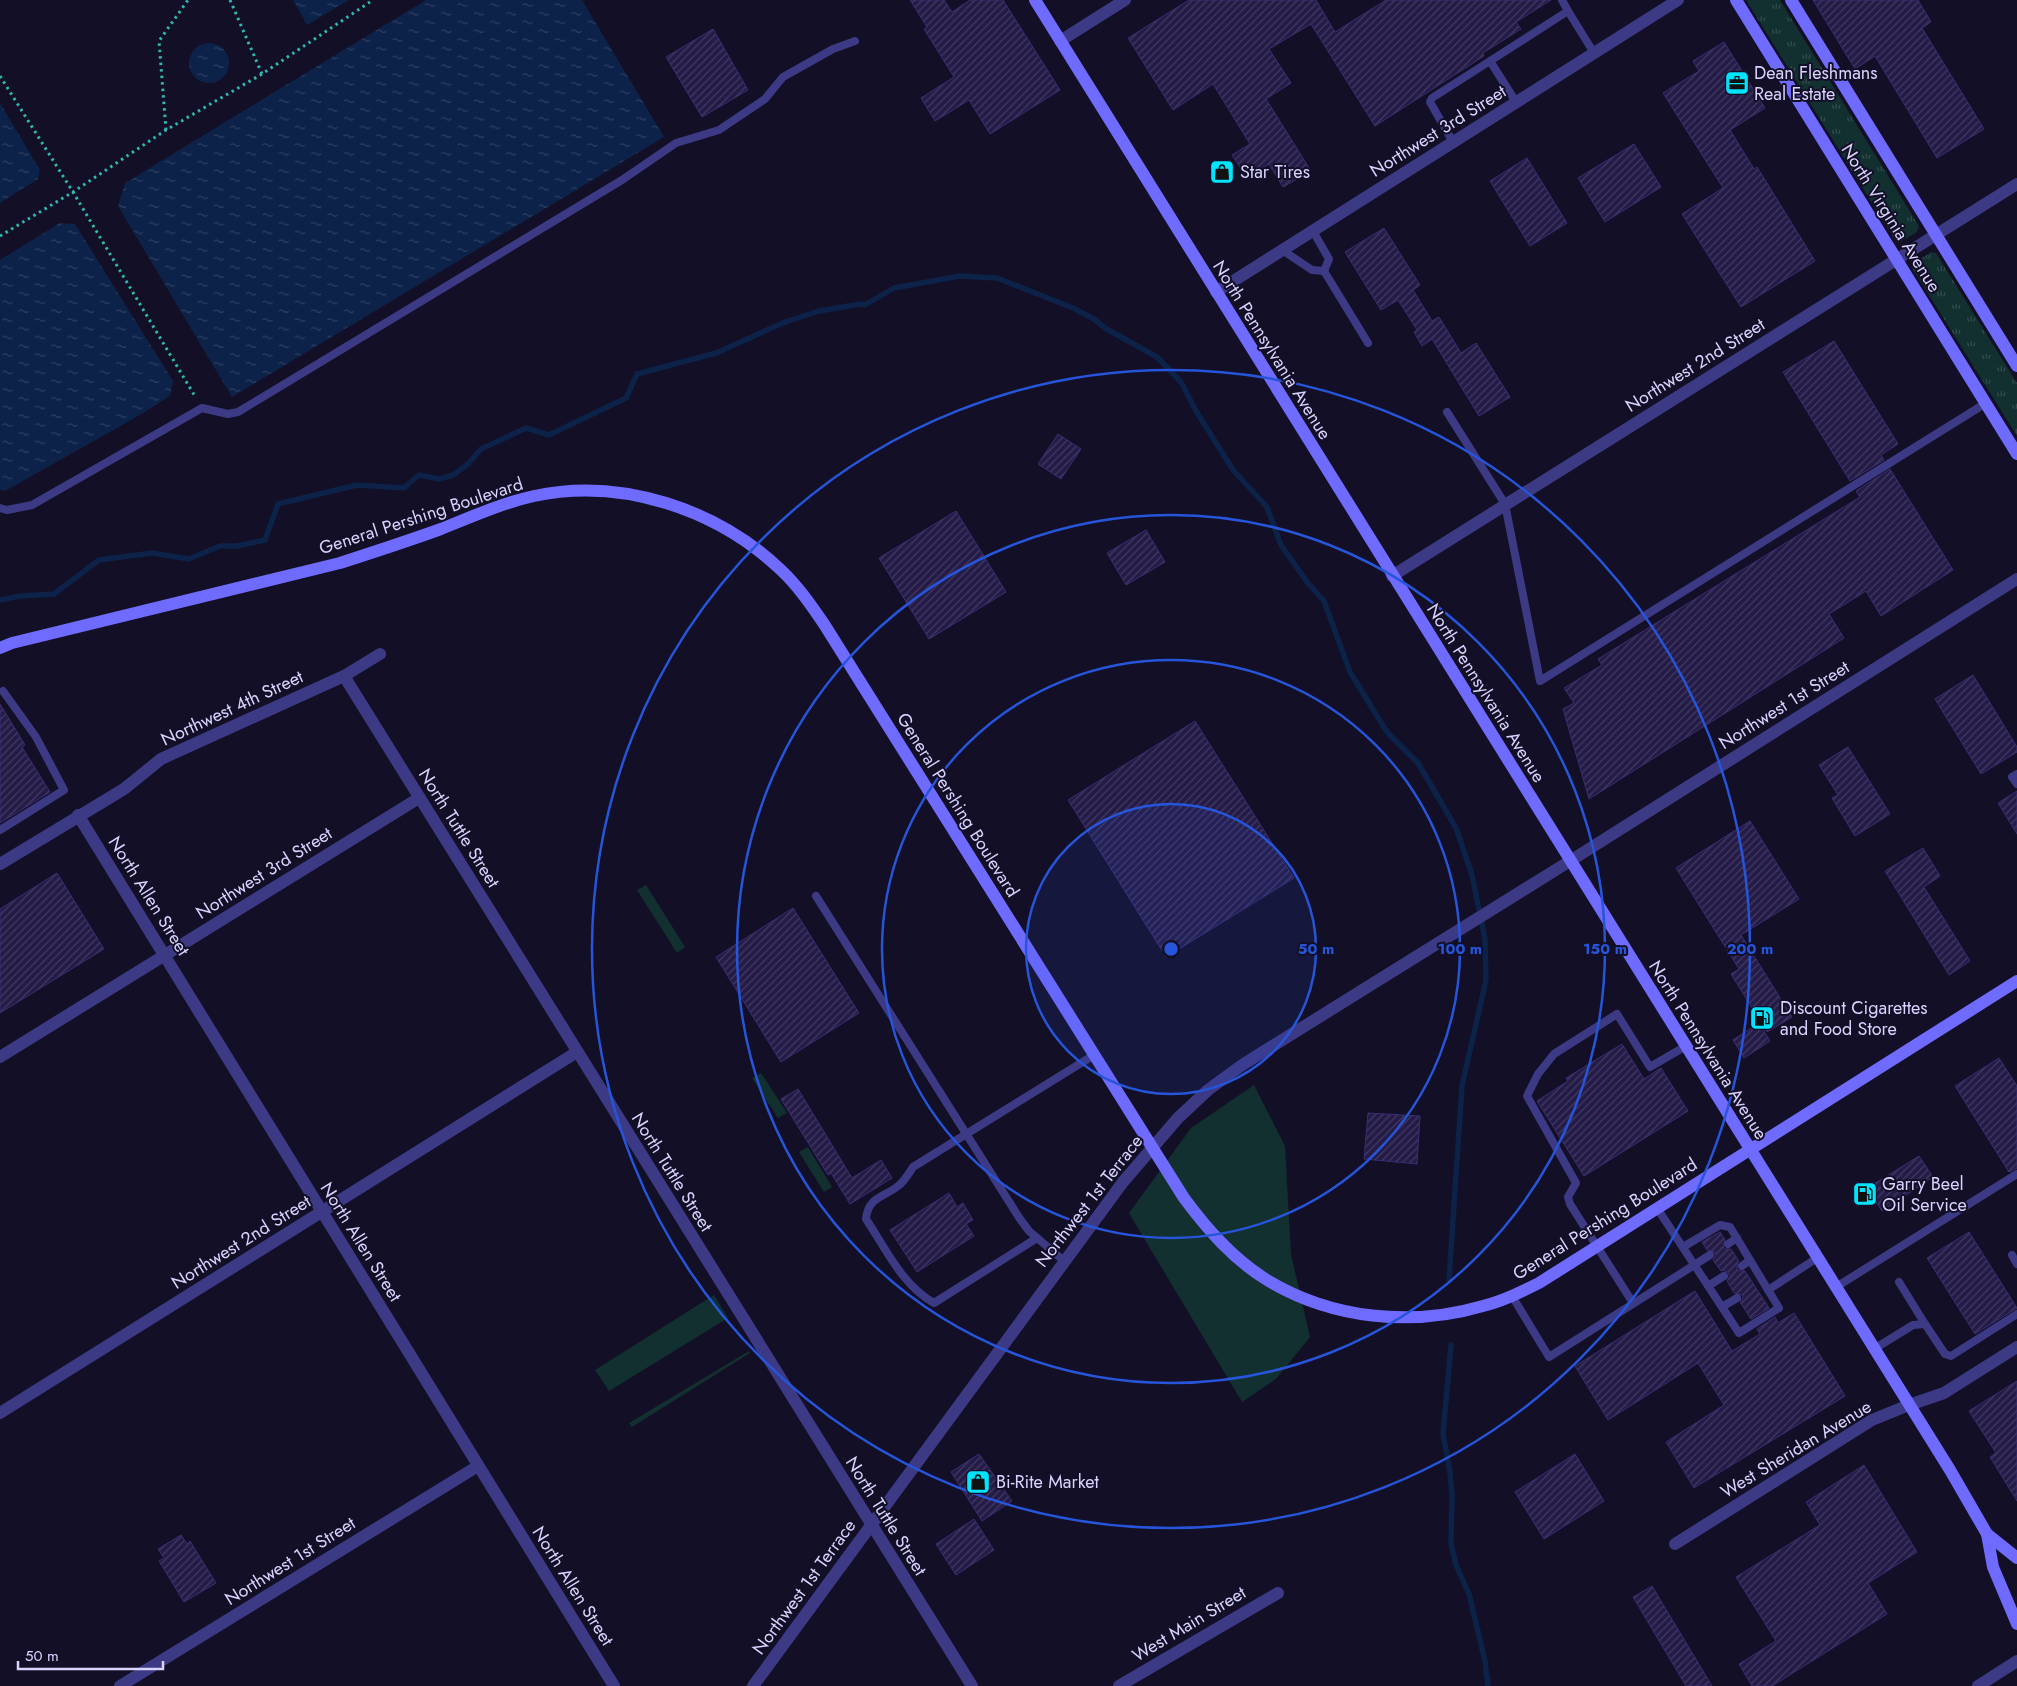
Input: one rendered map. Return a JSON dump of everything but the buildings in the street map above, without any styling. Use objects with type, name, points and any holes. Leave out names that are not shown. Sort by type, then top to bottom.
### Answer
[{"type":"main road","name":"North Pennsylvania Avenue","points":[[1035,0],[1950,1470],[1987,1534]]},
{"type":"main road","name":"North Virginia Avenue","points":[[1736,0],[2017,454]]},
{"type":"main road","name":"North Virginia Avenue","points":[[1791,0],[2017,366]]},
{"type":"main road","name":"General Pershing Boulevard","points":[[4,645],[340,563],[394,546],[501,505],[535,496],[595,491],[629,494],[663,502],[697,513],[731,531],[781,570],[804,595],[1184,1198],[1207,1229],[1236,1257],[1266,1279],[1297,1296],[1326,1306],[1365,1315],[1395,1318],[1427,1317],[1485,1306],[1539,1283],[1750,1149]]},
{"type":"main road","points":[[1750,1149],[2017,981]]},
{"type":"main road","points":[[1987,1534],[2017,1558]]},
{"type":"main road","points":[[1987,1534],[1994,1567],[2017,1624]]},
{"type":"street","name":"Northwest 3rd Street","points":[[1216,292],[1678,0]]},
{"type":"street","points":[[1060,41],[1117,2]]},
{"type":"street","name":"Northwest 2nd Street","points":[[1392,576],[2017,184]]},
{"type":"street","name":"Northwest 1st Street","points":[[1570,861],[2017,579]]},
{"type":"street","name":"Northwest 4th Street","points":[[0,864],[78,815],[124,789],[162,759],[344,676],[380,654]]},
{"type":"street","name":"North Tuttle Street","points":[[344,676],[972,1686]]},
{"type":"street","name":"Northwest 3rd Street","points":[[0,1056],[419,798]]},
{"type":"street","name":"North Allen Street","points":[[78,815],[614,1686]]},
{"type":"street","name":"Northwest 1st Terrace","points":[[753,1686],[1123,1182],[1178,1118],[1235,1070],[1570,861]]},
{"type":"street","name":"Northwest 2nd Street","points":[[0,1413],[577,1052]]},
{"type":"street","name":"West Sheridan Avenue","points":[[1675,1544],[1872,1420],[1944,1393],[2017,1347]]},
{"type":"street","name":"Northwest 1st Street","points":[[120,1686],[478,1466]]},
{"type":"street","name":"West Main Street","points":[[1119,1686],[1278,1593]]},
{"type":"street","points":[[1978,1686],[2017,1660]]},
{"type":"lane","points":[[1562,0],[1594,53]]},
{"type":"lane","points":[[1453,142],[1430,102],[1432,98],[1568,11]]},
{"type":"lane","points":[[0,508],[7,510],[32,505],[202,408],[228,414],[238,412],[622,180],[676,142],[719,130],[765,100],[782,77],[833,49],[855,41]]},
{"type":"lane","points":[[1490,61],[1516,102]]},
{"type":"lane","points":[[1313,231],[1329,259],[1324,271]]},
{"type":"lane","points":[[1282,250],[1312,270],[1324,271]]},
{"type":"lane","points":[[1324,271],[1368,343]]},
{"type":"lane","points":[[1447,412],[1505,504],[1540,680],[1986,403]]},
{"type":"lane","points":[[0,830],[64,790],[36,737],[1,690]]},
{"type":"lane","points":[[2017,774],[2012,777],[2017,784]]},
{"type":"lane","points":[[816,896],[1020,1219],[1037,1238],[1064,1261]]},
{"type":"lane","points":[[1633,1303],[1570,1204],[1568,1197],[1576,1183],[1527,1096],[1538,1074],[1554,1054],[1617,1014],[1650,1067],[1686,1046]]},
{"type":"lane","points":[[1037,1238],[934,1303],[921,1296],[907,1281],[866,1219],[867,1208],[873,1201],[900,1185],[913,1167],[1094,1055]]},
{"type":"lane","points":[[1836,1287],[2017,1174]]},
{"type":"lane","points":[[1658,1208],[1683,1247],[1694,1264],[1708,1286],[1739,1333],[1779,1308],[1730,1227],[1720,1225],[1683,1247]]},
{"type":"lane","points":[[1728,1244],[1737,1238]]},
{"type":"lane","points":[[1512,1296],[1550,1357],[1710,1254]]},
{"type":"lane","points":[[2012,1255],[2017,1264]]},
{"type":"lane","points":[[1768,1290],[1817,1258]]},
{"type":"lane","points":[[1742,1266],[1750,1260]]},
{"type":"lane","points":[[1708,1286],[1724,1276]]},
{"type":"lane","points":[[1755,1286],[1763,1281]]},
{"type":"lane","points":[[1899,1282],[1945,1354],[1951,1356],[2017,1314]]},
{"type":"lane","points":[[1722,1307],[1737,1298]]},
{"type":"lane","points":[[1874,1349],[1913,1325],[1925,1324]]},
{"type":"path","points":[[166,130],[159,41],[188,0]]},
{"type":"path","points":[[230,0],[262,74]]},
{"type":"path","points":[[0,236],[73,192],[166,130],[262,74],[373,0]]},
{"type":"path","points":[[0,76],[73,192],[202,408]]},
{"type":"green space","points":[[1746,0],[1780,0],[1919,226],[1917,232],[1900,242],[1895,240]]},
{"type":"green space","points":[[1931,252],[1936,253],[2017,383],[2017,436],[1912,268],[1914,263]]},
{"type":"green space","points":[[646,885],[685,947],[677,953],[637,890]]},
{"type":"green space","points":[[761,1073],[787,1113],[778,1118],[752,1078]]},
{"type":"green space","points":[[1254,1085],[1285,1146],[1291,1254],[1310,1337],[1276,1379],[1242,1402],[1129,1213],[1191,1128]]},
{"type":"green space","points":[[808,1147],[832,1187],[824,1192],[799,1152]]},
{"type":"green space","points":[[714,1295],[728,1318],[609,1391],[595,1370]]},
{"type":"green space","points":[[749,1351],[750,1353],[632,1427],[629,1423]]},
{"type":"water","points":[[293,0],[349,0],[307,25]]},
{"type":"water","points":[[426,0],[582,0],[664,137],[232,397],[118,206],[125,183]]},
{"type":"water","points":[[209,43],[223,49],[229,63],[223,77],[209,83],[195,77],[189,63],[195,49]]},
{"type":"water","points":[[0,103],[40,170],[38,179],[0,203]]},
{"type":"water","points":[[60,223],[75,224],[173,381],[170,396],[5,491],[0,490],[0,260]]},
{"type":"waterway","points":[[0,600],[20,596],[54,594],[99,560],[152,553],[189,559],[220,546],[237,546],[265,540],[278,504],[357,485],[404,488],[419,475],[439,479],[453,475],[468,464],[481,449],[526,428],[549,435],[626,398],[637,374],[716,353],[785,322],[819,311],[860,304],[865,305],[894,288],[960,276],[997,278],[1073,308],[1157,357],[1181,382],[1196,411],[1233,470],[1267,507],[1281,545],[1307,582],[1324,601],[1350,672],[1387,732],[1418,763],[1456,828],[1472,875],[1485,939],[1486,980],[1462,1086],[1449,1280]]},
{"type":"waterway","points":[[1451,1345],[1443,1434],[1452,1495],[1451,1544],[1456,1565],[1469,1594],[1485,1661],[1488,1686]]},
{"type":"place","name":"Dean Fleshmans Real Estate","points":[[1737,83]]},
{"type":"place","name":"Star Tires","points":[[1222,172]]},
{"type":"place","name":"Discount Cigarettes and Food Store","points":[[1762,1018]]},
{"type":"place","name":"Garry Beel Oil Service","points":[[1865,1194]]},
{"type":"place","name":"Bi-Rite Market","points":[[978,1482]]}]
